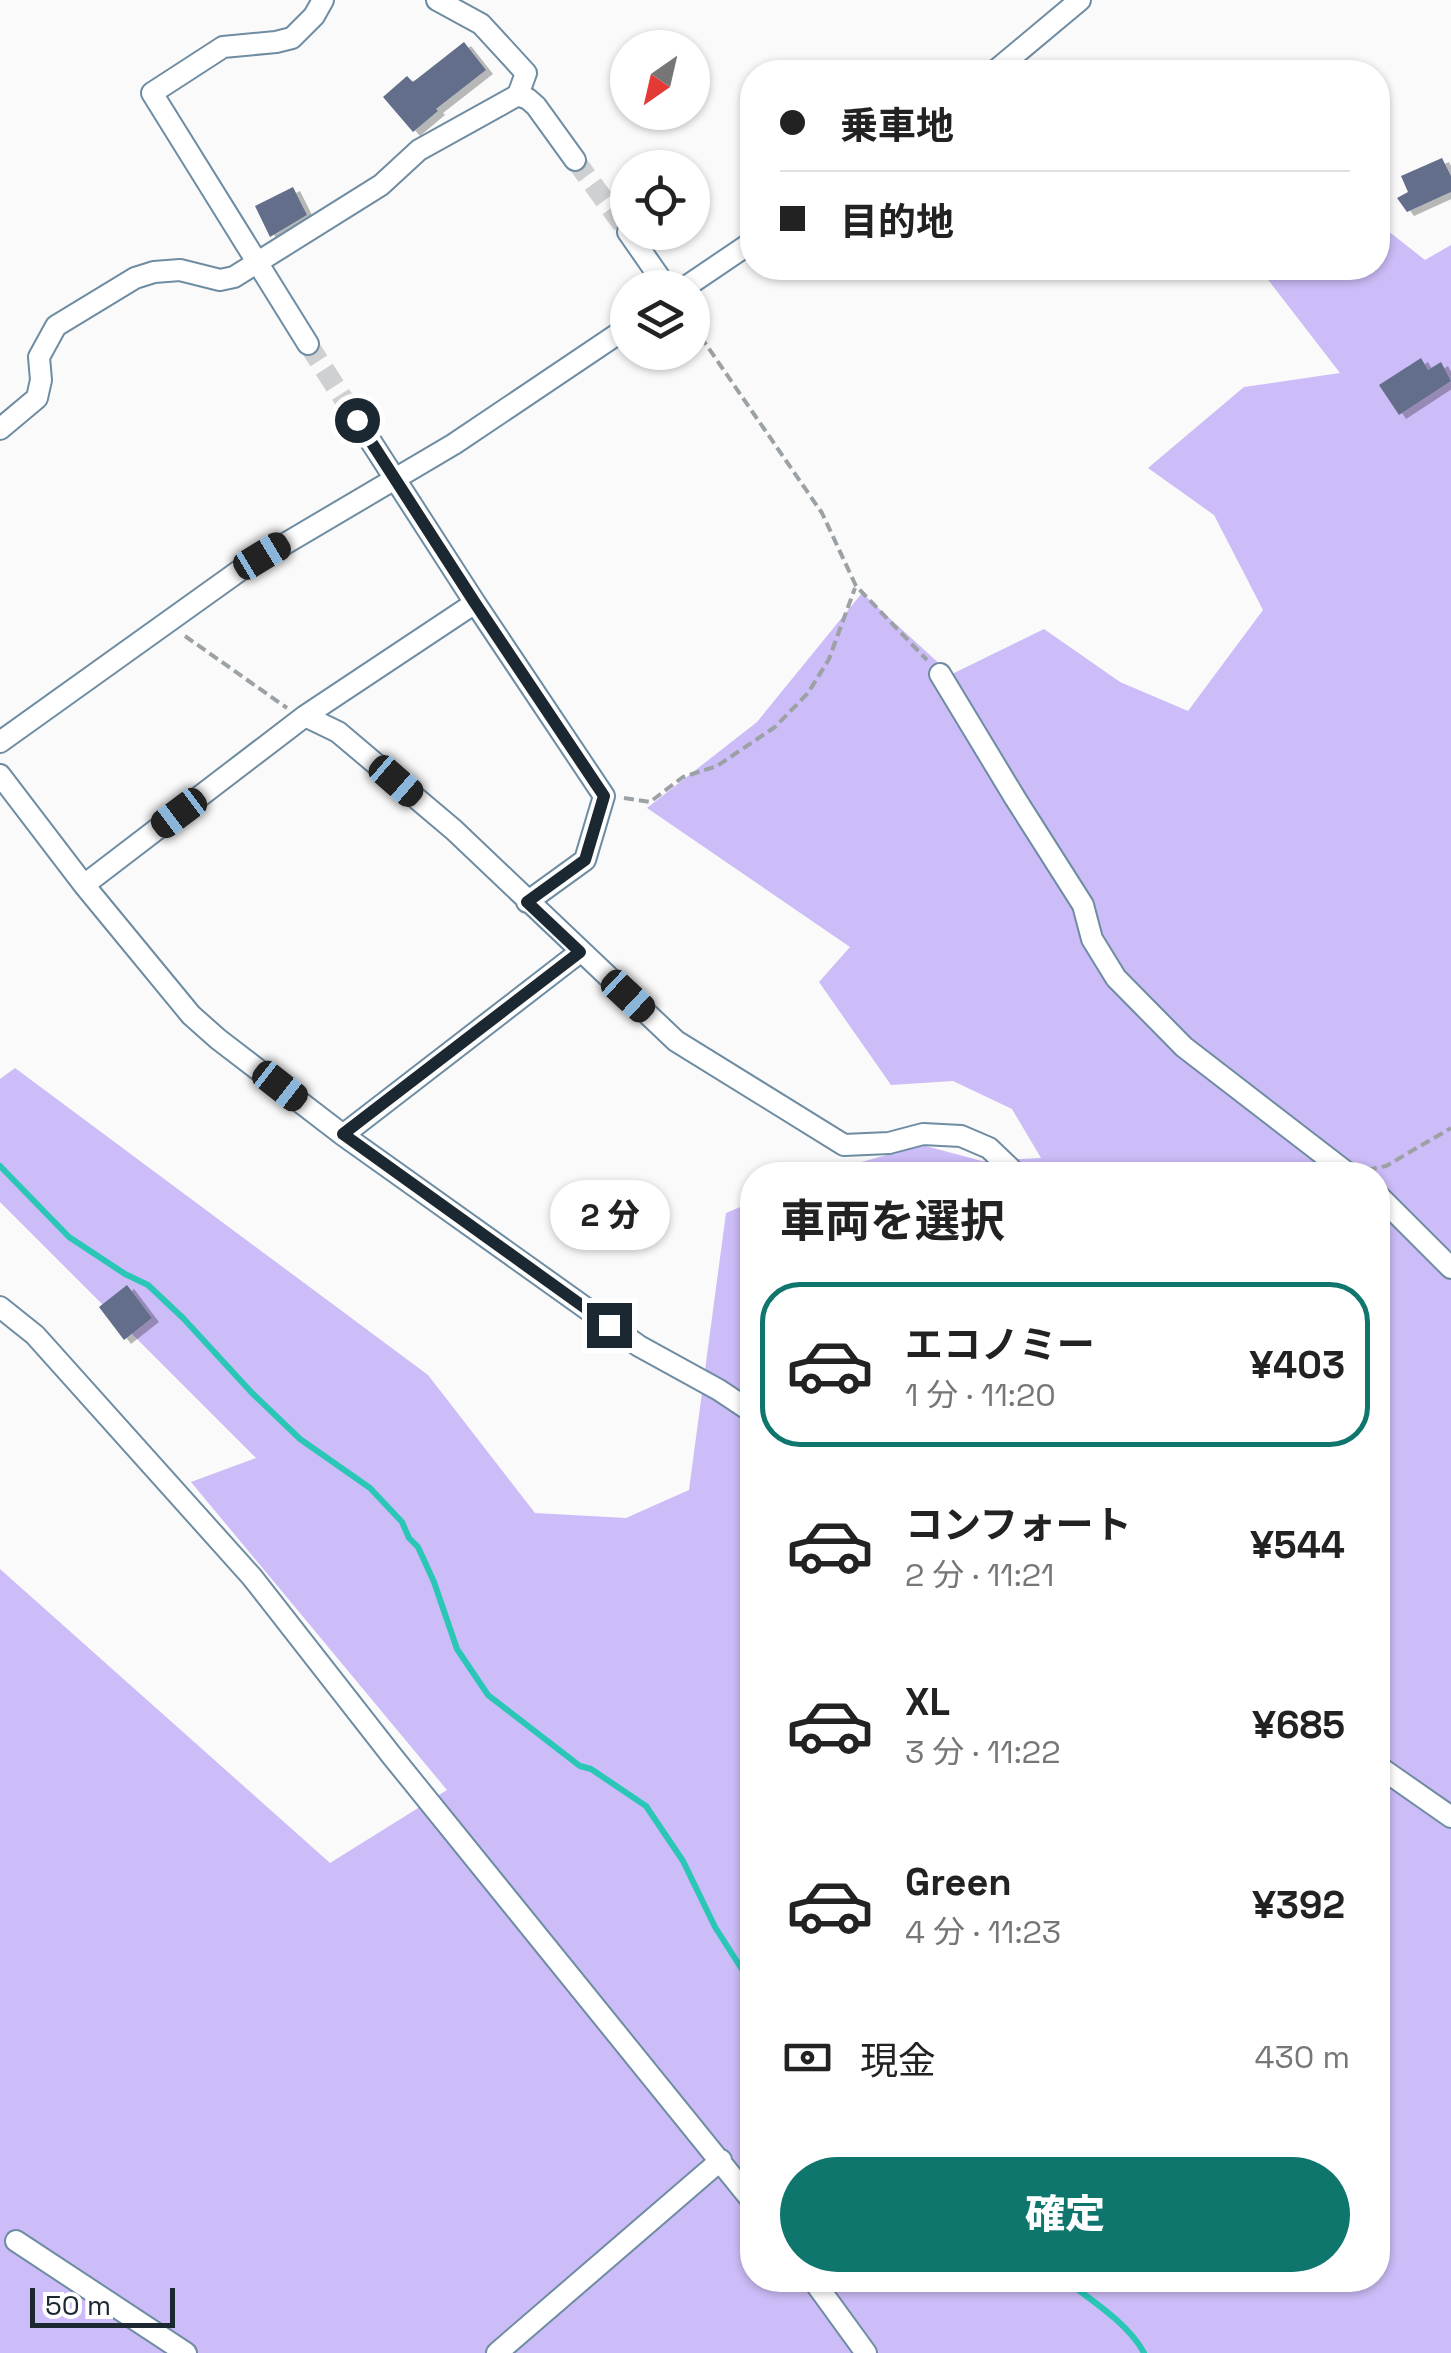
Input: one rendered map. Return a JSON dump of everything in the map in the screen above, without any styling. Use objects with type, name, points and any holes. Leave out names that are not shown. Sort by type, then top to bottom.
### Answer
[{"type":"street","points":[[308,344],[152,93],[223,47],[292,38],[314,16],[323,0]]},
{"type":"street","points":[[0,428],[36,398],[41,380],[39,357],[56,326],[135,278],[154,272],[180,270],[220,280],[234,277],[381,184],[420,150],[518,95],[526,73],[481,24],[437,0]]},
{"type":"street","points":[[1008,60],[1080,0]]},
{"type":"street","points":[[518,95],[536,106],[575,160]]},
{"type":"street","points":[[710,270],[740,250]]},
{"type":"street","points":[[0,742],[262,556],[396,480],[610,340]]},
{"type":"street","points":[[357,420],[604,796],[585,860],[527,902]]},
{"type":"street","points":[[84,885],[306,716],[475,603]]},
{"type":"street","points":[[940,674],[1083,905],[1092,939],[1116,978],[1184,1047],[1333,1162]]},
{"type":"street","points":[[306,716],[338,732],[454,830],[676,1042],[844,1145],[888,1143],[924,1134],[961,1136],[989,1148],[1004,1162]]},
{"type":"street","points":[[0,775],[191,1015],[343,1134],[639,1346],[740,1404]]},
{"type":"street","points":[[343,1134],[580,952]]},
{"type":"street","points":[[1390,1207],[1451,1268]]},
{"type":"street","points":[[0,1307],[35,1335],[252,1577],[740,2185]]},
{"type":"street","points":[[1390,1774],[1451,1817]]},
{"type":"street","points":[[496,2353],[721,2160]]},
{"type":"street","points":[[16,2240],[186,2353]]},
{"type":"street","points":[[822,2292],[866,2353]]},
{"type":"path","points":[[710,350],[822,512],[856,586],[940,674]]},
{"type":"path","points":[[604,796],[650,802],[684,776],[717,766],[775,726],[808,692],[829,659],[856,586]]},
{"type":"path","points":[[167,623],[286,708],[306,716]]},
{"type":"path","points":[[1390,1164],[1451,1128]]},
{"type":"shaded area","points":[[1390,232],[1425,260],[1451,245],[1451,2353],[0,2353],[0,1569],[330,1863],[447,1790],[191,1482],[256,1458],[0,1202],[0,1079],[15,1068],[428,1375],[535,1513],[626,1518],[689,1490],[726,1213],[740,1207],[740,2292],[1390,2292],[1390,1162],[861,1162],[922,1145],[982,1161],[1041,1158],[1012,1109],[953,1081],[891,1085],[819,982],[850,947],[647,808],[757,722],[862,593],[943,667],[948,676],[1044,629],[1120,682],[1188,711],[1263,610],[1214,515],[1148,468],[1244,387],[1340,373],[1268,280],[1390,280]]},
{"type":"building","points":[[464,42],[486,70],[413,132],[383,97],[407,76],[413,82]]},
{"type":"building","points":[[1442,158],[1451,176],[1451,192],[1407,212],[1397,198],[1408,192],[1401,176]]},
{"type":"building","points":[[293,187],[307,215],[270,237],[255,206]]},
{"type":"building","points":[[1421,358],[1428,370],[1441,362],[1451,381],[1399,415],[1379,385]]},
{"type":"building","points":[[127,1285],[152,1318],[124,1340],[99,1307]]},
{"type":"waterway","points":[[0,1166],[69,1237],[148,1285],[300,1439],[370,1488],[402,1522],[434,1582],[457,1649],[488,1695],[580,1766],[591,1769],[646,1806],[683,1861],[715,1927],[740,1966]]},
{"type":"waterway","points":[[1081,2292],[1119,2322],[1144,2353]]},
{"type":"tunnel","points":[[575,160],[610,208]]},
{"type":"tunnel","points":[[308,344],[357,420]]},
{"type":"route","points":[[357,420],[604,796],[585,860],[527,902],[580,952],[343,1134],[609,1325]]}]
